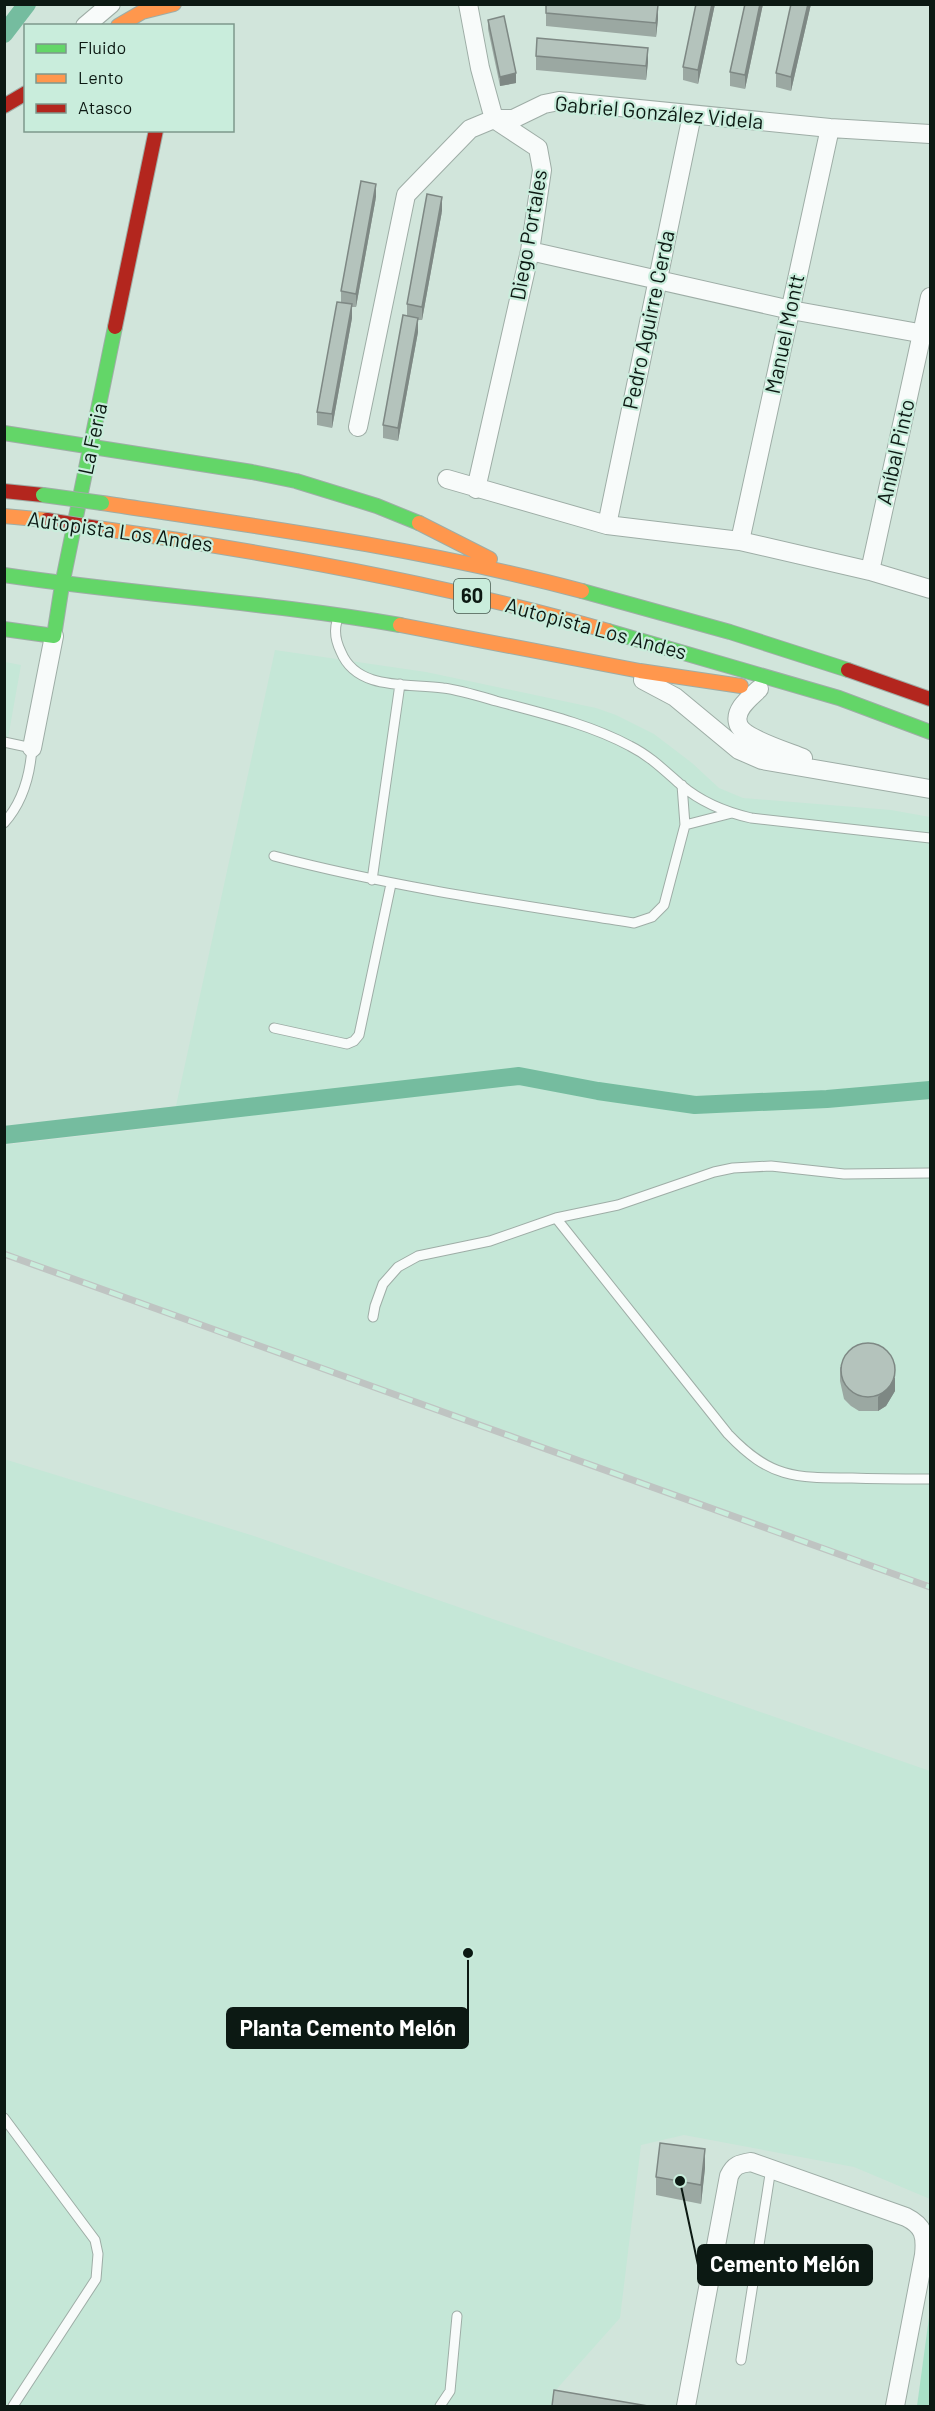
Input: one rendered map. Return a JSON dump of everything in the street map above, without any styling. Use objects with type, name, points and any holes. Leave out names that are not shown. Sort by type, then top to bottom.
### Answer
[{"type":"main road","points":[[121,24],[142,12],[173,7]]},
{"type":"main road","points":[[4,106],[24,94]]},
{"type":"main road","name":"La Feria","points":[[54,636],[62,585],[156,132]]},
{"type":"main road","points":[[4,433],[252,472],[339,493],[415,521],[527,577]]},
{"type":"main road","name":"Autopista Los Andes","points":[[4,491],[102,503],[327,538],[527,577],[813,657],[930,699]]},
{"type":"main road","name":"Autopista Los Andes","points":[[4,516],[204,543],[417,582],[576,622],[839,698],[930,732]]},
{"type":"main road","points":[[4,575],[62,585],[338,615],[620,669],[839,698]]},
{"type":"main road","points":[[4,628],[54,636]]},
{"type":"street","points":[[87,24],[111,4]]},
{"type":"street","points":[[468,4],[480,69],[494,119]]},
{"type":"street","name":"Gabriel González Videla","points":[[358,427],[406,195],[470,129],[494,119],[513,119],[544,104],[559,101],[830,128],[930,134]]},
{"type":"street","name":"Pedro Aguirre Cerda","points":[[607,525],[692,115]]},
{"type":"street","name":"Diego Portales","points":[[476,489],[530,251],[543,170],[542,157],[538,148],[494,119]]},
{"type":"street","name":"Manuel Montt","points":[[740,541],[830,128]]},
{"type":"street","points":[[530,251],[790,310],[927,334]]},
{"type":"street","name":"Aníbal Pinto","points":[[870,572],[927,334],[930,297]]},
{"type":"street","points":[[447,479],[607,525],[740,541],[930,589]]},
{"type":"street","name":"La Feria","points":[[32,748],[54,636]]},
{"type":"street","points":[[620,669],[675,697],[747,755],[762,760],[930,789]]},
{"type":"street","points":[[759,689],[743,704],[740,710],[738,723],[740,728],[767,744],[844,774]]},
{"type":"street","points":[[686,2406],[729,2176],[733,2168],[739,2164],[751,2162],[906,2217],[922,2229],[925,2240],[924,2255],[895,2406]]},
{"type":"lane","points":[[338,615],[336,636],[342,656],[356,672],[371,680],[444,688],[483,697],[612,737],[651,758],[682,785],[714,806],[732,813],[751,818],[930,838]]},
{"type":"lane","points":[[372,880],[400,684]]},
{"type":"lane","points":[[4,742],[32,748],[25,789],[14,812],[4,823]]},
{"type":"lane","points":[[274,856],[391,884],[640,923],[652,918],[664,906],[685,825],[682,785]]},
{"type":"lane","points":[[685,825],[732,813]]},
{"type":"lane","points":[[274,1028],[347,1044],[359,1035],[391,884]]},
{"type":"lane","points":[[373,1317],[383,1284],[398,1267],[408,1260],[428,1253],[490,1241],[556,1218],[618,1205],[696,1178],[733,1168],[771,1166],[844,1174],[930,1173]]},
{"type":"lane","points":[[556,1218],[728,1434],[754,1458],[769,1467],[802,1478],[930,1479]]},
{"type":"lane","points":[[4,2118],[94,2240],[98,2254],[96,2279],[13,2406]]},
{"type":"lane","points":[[741,2360],[771,2168]]},
{"type":"lane","points":[[440,2406],[450,2391],[458,2316]]},
{"type":"shaded area","points":[[275,650],[426,672],[596,708],[654,734],[692,763],[719,788],[743,798],[891,810],[930,817],[930,1583],[5,1254],[5,1145],[169,1126],[174,1115]]},
{"type":"shaded area","points":[[5,662],[21,665],[5,755]]},
{"type":"shaded area","points":[[4,1459],[254,1536],[930,1771],[930,2199],[854,2167],[684,2135],[641,2145],[620,2318],[554,2392],[552,2406],[5,2406]]},
{"type":"shaded area","points":[[930,2310],[930,2406],[917,2406]]},
{"type":"building","points":[[546,4],[658,5],[656,23],[546,13]]},
{"type":"building","points":[[696,4],[712,4],[698,70],[683,67]]},
{"type":"building","points":[[745,4],[760,4],[745,75],[730,72]]},
{"type":"building","points":[[791,4],[808,4],[791,77],[776,73]]},
{"type":"building","points":[[504,16],[516,73],[500,77],[488,20]]},
{"type":"building","points":[[537,38],[648,48],[646,66],[536,56]]},
{"type":"building","points":[[361,181],[376,184],[356,294],[341,291]]},
{"type":"building","points":[[427,194],[442,197],[422,307],[407,304]]},
{"type":"building","points":[[337,302],[352,304],[332,414],[317,412]]},
{"type":"building","points":[[403,315],[418,318],[398,428],[383,425]]},
{"type":"building","points":[[863,1343],[873,1343],[883,1347],[891,1355],[895,1370],[891,1385],[883,1393],[873,1397],[863,1397],[853,1393],[845,1385],[841,1375],[841,1365],[845,1355],[853,1347]]},
{"type":"building","points":[[660,2143],[705,2149],[701,2185],[656,2177]]},
{"type":"building","points":[[554,2390],[648,2406],[552,2406]]},
{"type":"waterway","points":[[4,34],[27,4]]},
{"type":"waterway","points":[[4,1135],[519,1076],[598,1091],[695,1105],[827,1099],[930,1090]]},
{"type":"railway","points":[[4,1254],[930,1587]]},
{"type":"traffic: fast","points":[[4,629],[54,636],[62,585],[115,327]]},
{"type":"traffic: fast","points":[[4,433],[296,481],[377,506],[419,523]]},
{"type":"traffic: fast","points":[[43,495],[102,503]]},
{"type":"traffic: fast","points":[[4,575],[301,610],[400,625]]},
{"type":"traffic: fast","points":[[582,591],[730,632],[848,670]]},
{"type":"traffic: fast","points":[[608,631],[839,698],[930,732]]},
{"type":"traffic: slow","points":[[121,24],[142,12],[174,4]]},
{"type":"traffic: slow","points":[[102,503],[404,551],[582,591]]},
{"type":"traffic: slow","points":[[4,516],[47,520]]},
{"type":"traffic: slow","points":[[419,523],[490,559]]},
{"type":"traffic: slow","points":[[97,528],[226,547],[354,570],[481,598],[608,631]]},
{"type":"traffic: slow","points":[[400,625],[640,671],[741,686]]},
{"type":"traffic: jam","points":[[4,106],[24,94]]},
{"type":"traffic: jam","points":[[115,327],[156,132]]},
{"type":"traffic: jam","points":[[4,491],[43,495]]},
{"type":"traffic: jam","points":[[47,520],[97,528]]},
{"type":"traffic: jam","points":[[848,670],[930,699]]},
{"type":"place","name":"Planta Cemento Melón","points":[[468,1953]]},
{"type":"place","name":"Cemento Melón","points":[[680,2181]]}]
